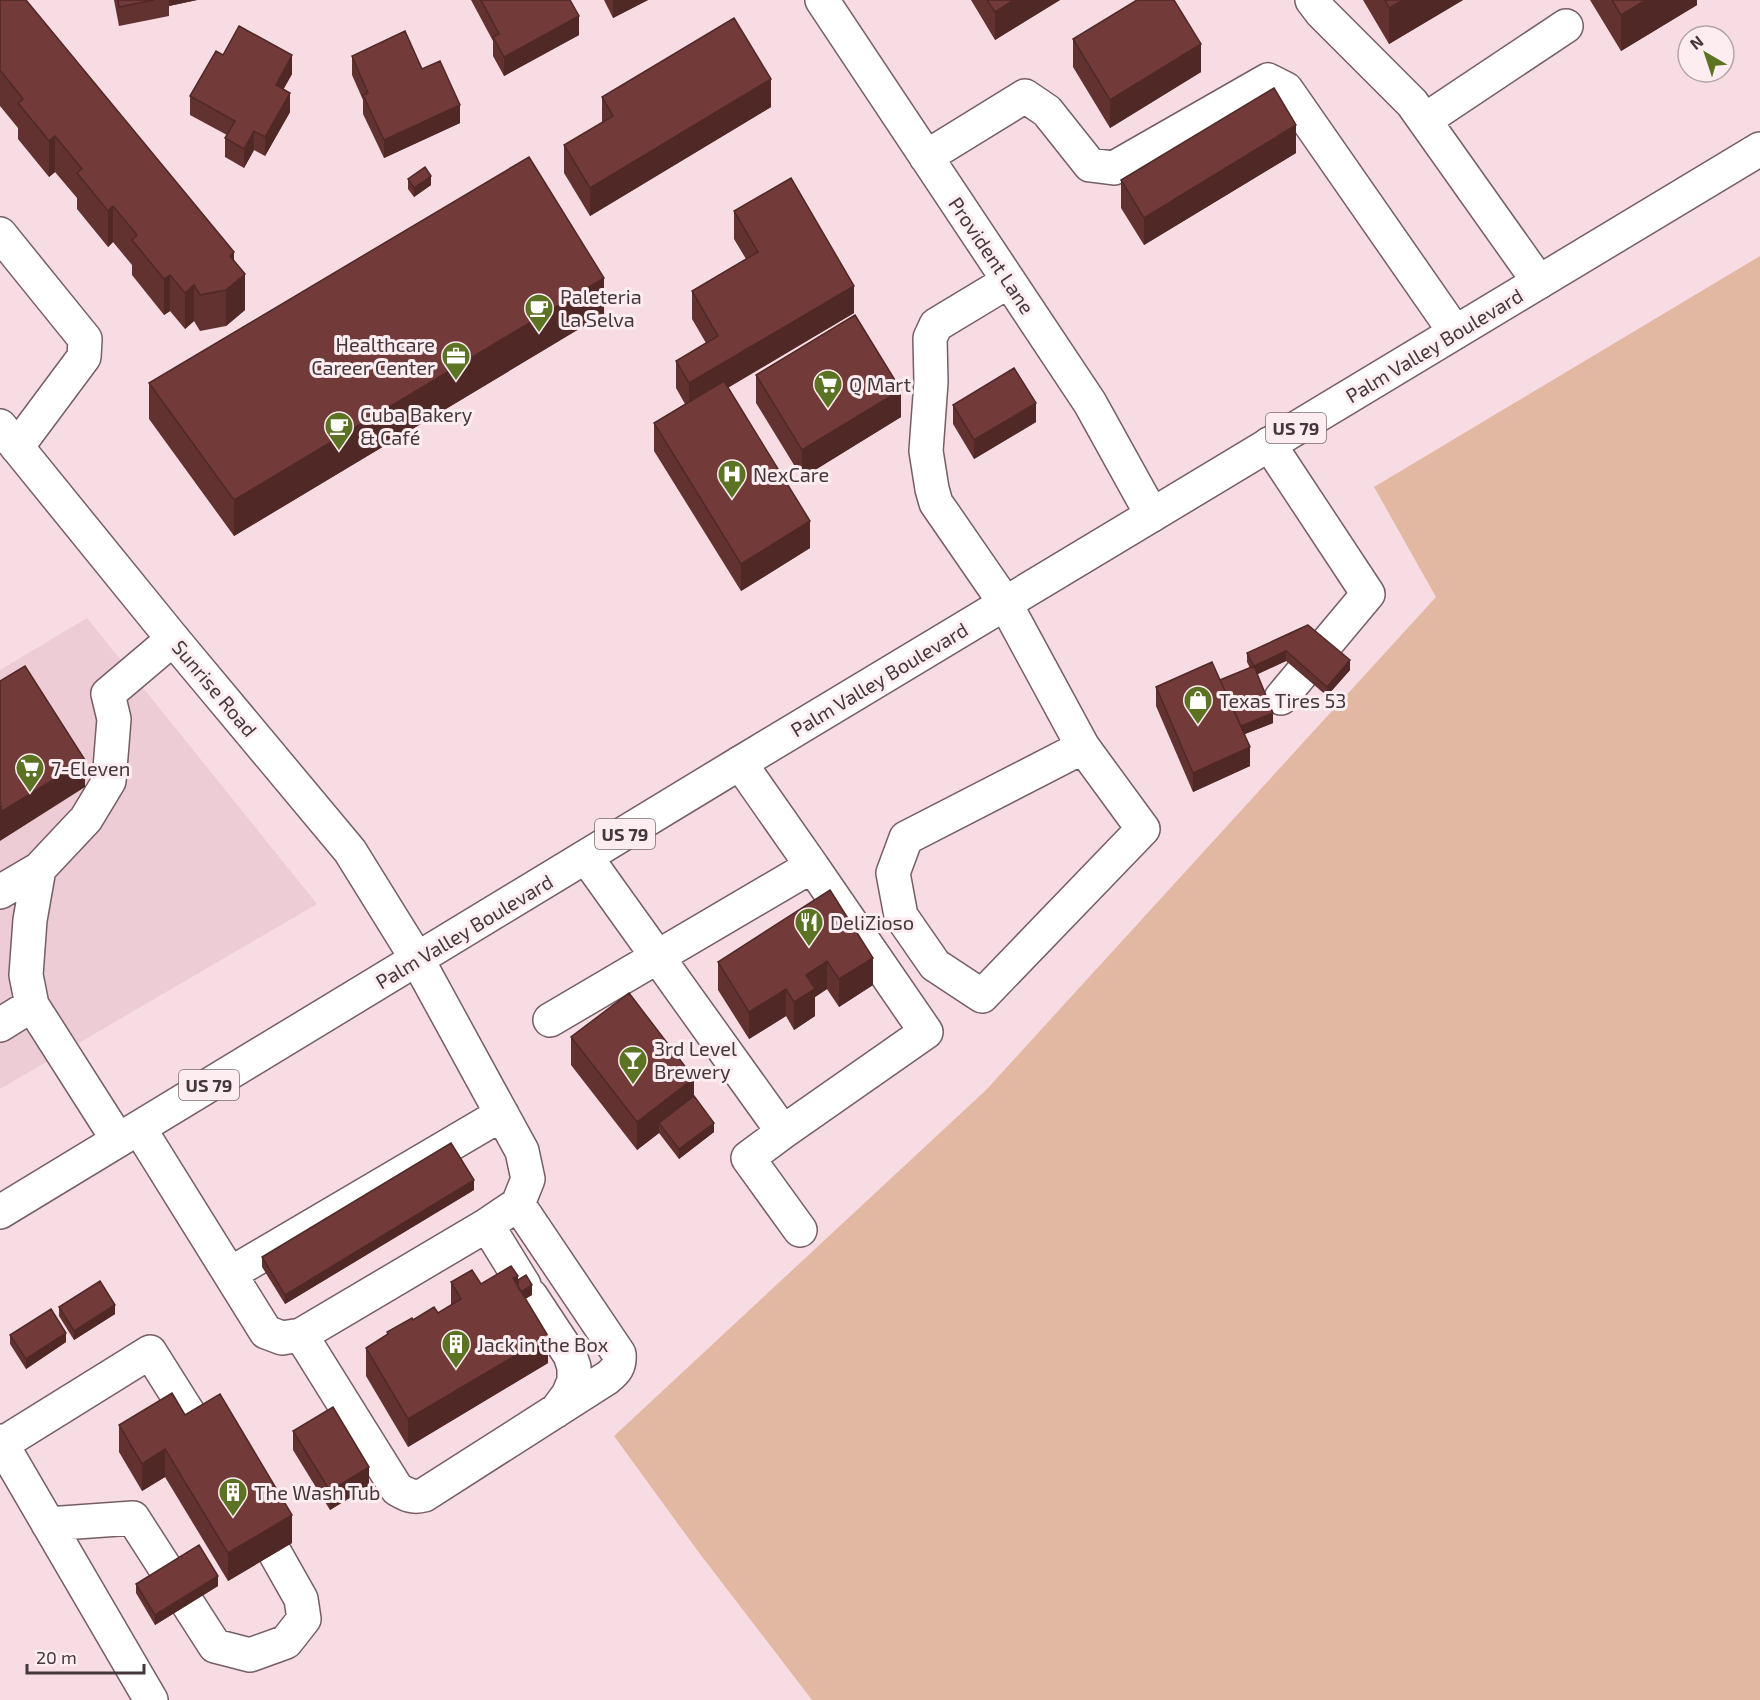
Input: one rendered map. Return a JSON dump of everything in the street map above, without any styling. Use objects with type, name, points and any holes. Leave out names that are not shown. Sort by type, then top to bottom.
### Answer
[{"type":"main road","name":"Provident Lane","points":[[822,0],[1090,403],[1152,515]]},
{"type":"main road","points":[[1312,0],[1321,12],[1412,103],[1539,282]]},
{"type":"main road","points":[[1425,120],[1566,26]]},
{"type":"main road","points":[[926,157],[1025,96],[1047,111],[1090,165],[1114,168],[1268,80],[1286,89],[1455,332]]},
{"type":"main road","name":"Palm Valley Boulevard","points":[[0,1212],[1760,149]]},
{"type":"main road","points":[[0,234],[85,339],[84,357],[9,437]]},
{"type":"main road","points":[[1009,281],[936,325],[930,338],[931,382],[926,451],[932,489],[936,503],[1005,603],[1083,747],[1143,829],[982,996],[935,965],[901,916],[893,873],[906,838],[1083,747]]},
{"type":"main road","name":"Sunrise Road","points":[[9,437],[173,639],[350,851],[417,959],[522,1151],[528,1179],[519,1204]]},
{"type":"main road","points":[[1269,444],[1368,594],[1281,698]]},
{"type":"main road","points":[[0,891],[39,869],[86,819],[109,781],[114,719],[108,694],[173,639]]},
{"type":"main road","points":[[740,763],[926,1032],[748,1158],[800,1230]]},
{"type":"main road","points":[[586,857],[783,1132]]},
{"type":"main road","points":[[550,1020],[812,866]]},
{"type":"main road","points":[[39,869],[30,920],[26,975],[32,1005],[230,1274],[266,1332],[282,1338],[301,1335],[519,1204],[619,1354],[619,1363],[615,1372],[424,1495],[417,1497],[397,1489],[301,1335]]},
{"type":"main road","points":[[0,1024],[32,1005]]},
{"type":"main road","points":[[230,1274],[502,1114]]},
{"type":"main road","points":[[487,1225],[527,1291],[570,1355],[574,1367],[574,1381],[568,1395],[556,1411]]},
{"type":"main road","points":[[151,1700],[1,1443],[150,1352],[201,1433]]},
{"type":"main road","points":[[48,1524],[133,1518],[169,1574]]},
{"type":"main road","points":[[188,1604],[215,1646],[250,1655],[286,1642],[304,1619],[301,1599],[275,1552]]},
{"type":"shaded area","points":[[1760,256],[1760,1700],[812,1700],[697,1550],[614,1436],[986,1090],[1436,597],[1374,487]]},
{"type":"shaded area","points":[[87,618],[317,904],[0,1089],[0,670]]},
{"type":"building","points":[[0,0],[26,0],[234,252],[230,256],[245,274],[226,290],[200,295],[194,285],[185,293],[170,275],[164,279],[132,240],[137,235],[113,206],[108,211],[77,173],[82,169],[55,136],[49,141],[18,103],[23,99],[0,70]]},
{"type":"building","points":[[118,0],[154,0],[119,7]]},
{"type":"building","points":[[481,0],[570,0],[579,16],[504,57],[493,37],[499,34]]},
{"type":"building","points":[[987,0],[1014,0],[995,12]]},
{"type":"building","points":[[1137,0],[1174,0],[1201,44],[1110,100],[1073,39]]},
{"type":"building","points":[[1385,0],[1403,0],[1389,8]]},
{"type":"building","points":[[1612,0],[1646,0],[1621,15]]},
{"type":"building","points":[[734,18],[771,79],[590,188],[564,145],[613,116],[602,97]]},
{"type":"building","points":[[239,26],[292,55],[276,85],[290,93],[265,137],[254,131],[244,149],[225,138],[235,121],[190,96],[216,51],[223,55]]},
{"type":"building","points":[[405,31],[422,69],[440,61],[460,105],[384,140],[363,95],[368,93],[352,56]]},
{"type":"building","points":[[1274,88],[1296,125],[1144,218],[1121,180]]},
{"type":"building","points":[[529,157],[604,278],[234,500],[149,383]]},
{"type":"building","points":[[425,167],[431,176],[414,188],[408,179]]},
{"type":"building","points":[[791,178],[854,286],[689,383],[676,361],[718,336],[692,291],[758,252],[734,211]]},
{"type":"building","name":"Q Mart","points":[[855,315],[901,390],[802,450],[756,375]]},
{"type":"building","points":[[1014,368],[1036,403],[974,440],[953,405]]},
{"type":"building","name":"NexCare","points":[[724,381],[810,521],[741,564],[654,423]]},
{"type":"building","points":[[1308,625],[1350,660],[1327,687],[1286,651],[1254,666],[1247,653]]},
{"type":"building","name":"Texas Tires 53","points":[[1212,662],[1250,747],[1193,773],[1156,687]]},
{"type":"building","points":[[25,666],[85,760],[1,812],[0,681]]},
{"type":"building","points":[[1254,666],[1273,713],[1241,726],[1220,680]]},
{"type":"building","points":[[830,890],[873,958],[839,979],[827,961],[806,975],[815,989],[794,1002],[786,989],[749,1012],[718,962]]},
{"type":"building","name":"3rd Level Brewery","points":[[629,993],[694,1078],[637,1122],[571,1037]]},
{"type":"building","points":[[694,1096],[714,1123],[679,1149],[659,1123]]},
{"type":"building","points":[[451,1143],[474,1180],[285,1295],[262,1257]]},
{"type":"building","name":"Jack in the Box","points":[[511,1266],[518,1276],[513,1278],[548,1336],[408,1419],[366,1348],[388,1334],[387,1332],[412,1318],[413,1320],[434,1307],[438,1313],[461,1299],[451,1282],[472,1270],[481,1284]]},
{"type":"building","points":[[526,1275],[532,1285],[521,1292],[518,1280]]},
{"type":"building","points":[[100,1281],[115,1305],[74,1331],[59,1307]]},
{"type":"building","points":[[51,1309],[66,1333],[26,1359],[10,1335]]},
{"type":"building","name":"The Wash Tub","points":[[172,1393],[185,1415],[220,1394],[292,1515],[228,1553],[165,1449],[142,1464],[119,1425]]},
{"type":"building","points":[[333,1407],[369,1467],[330,1491],[293,1431]]},
{"type":"building","points":[[199,1545],[218,1576],[155,1615],[136,1584]]},
{"type":"place","name":"Paleteria La Selva","points":[[539,334]]},
{"type":"place","name":"Healthcare Career Center","points":[[456,382]]},
{"type":"place","name":"Q Mart","points":[[828,410]]},
{"type":"place","name":"Cuba Bakery & Café","points":[[339,452]]},
{"type":"place","name":"NexCare","points":[[732,500]]},
{"type":"place","name":"Texas Tires 53","points":[[1198,726]]},
{"type":"place","name":"7-Eleven","points":[[30,794]]},
{"type":"place","name":"DeliZioso","points":[[809,948]]},
{"type":"place","name":"3rd Level Brewery","points":[[633,1086]]},
{"type":"place","name":"Jack in the Box","points":[[456,1370]]},
{"type":"place","name":"The Wash Tub","points":[[233,1518]]}]
